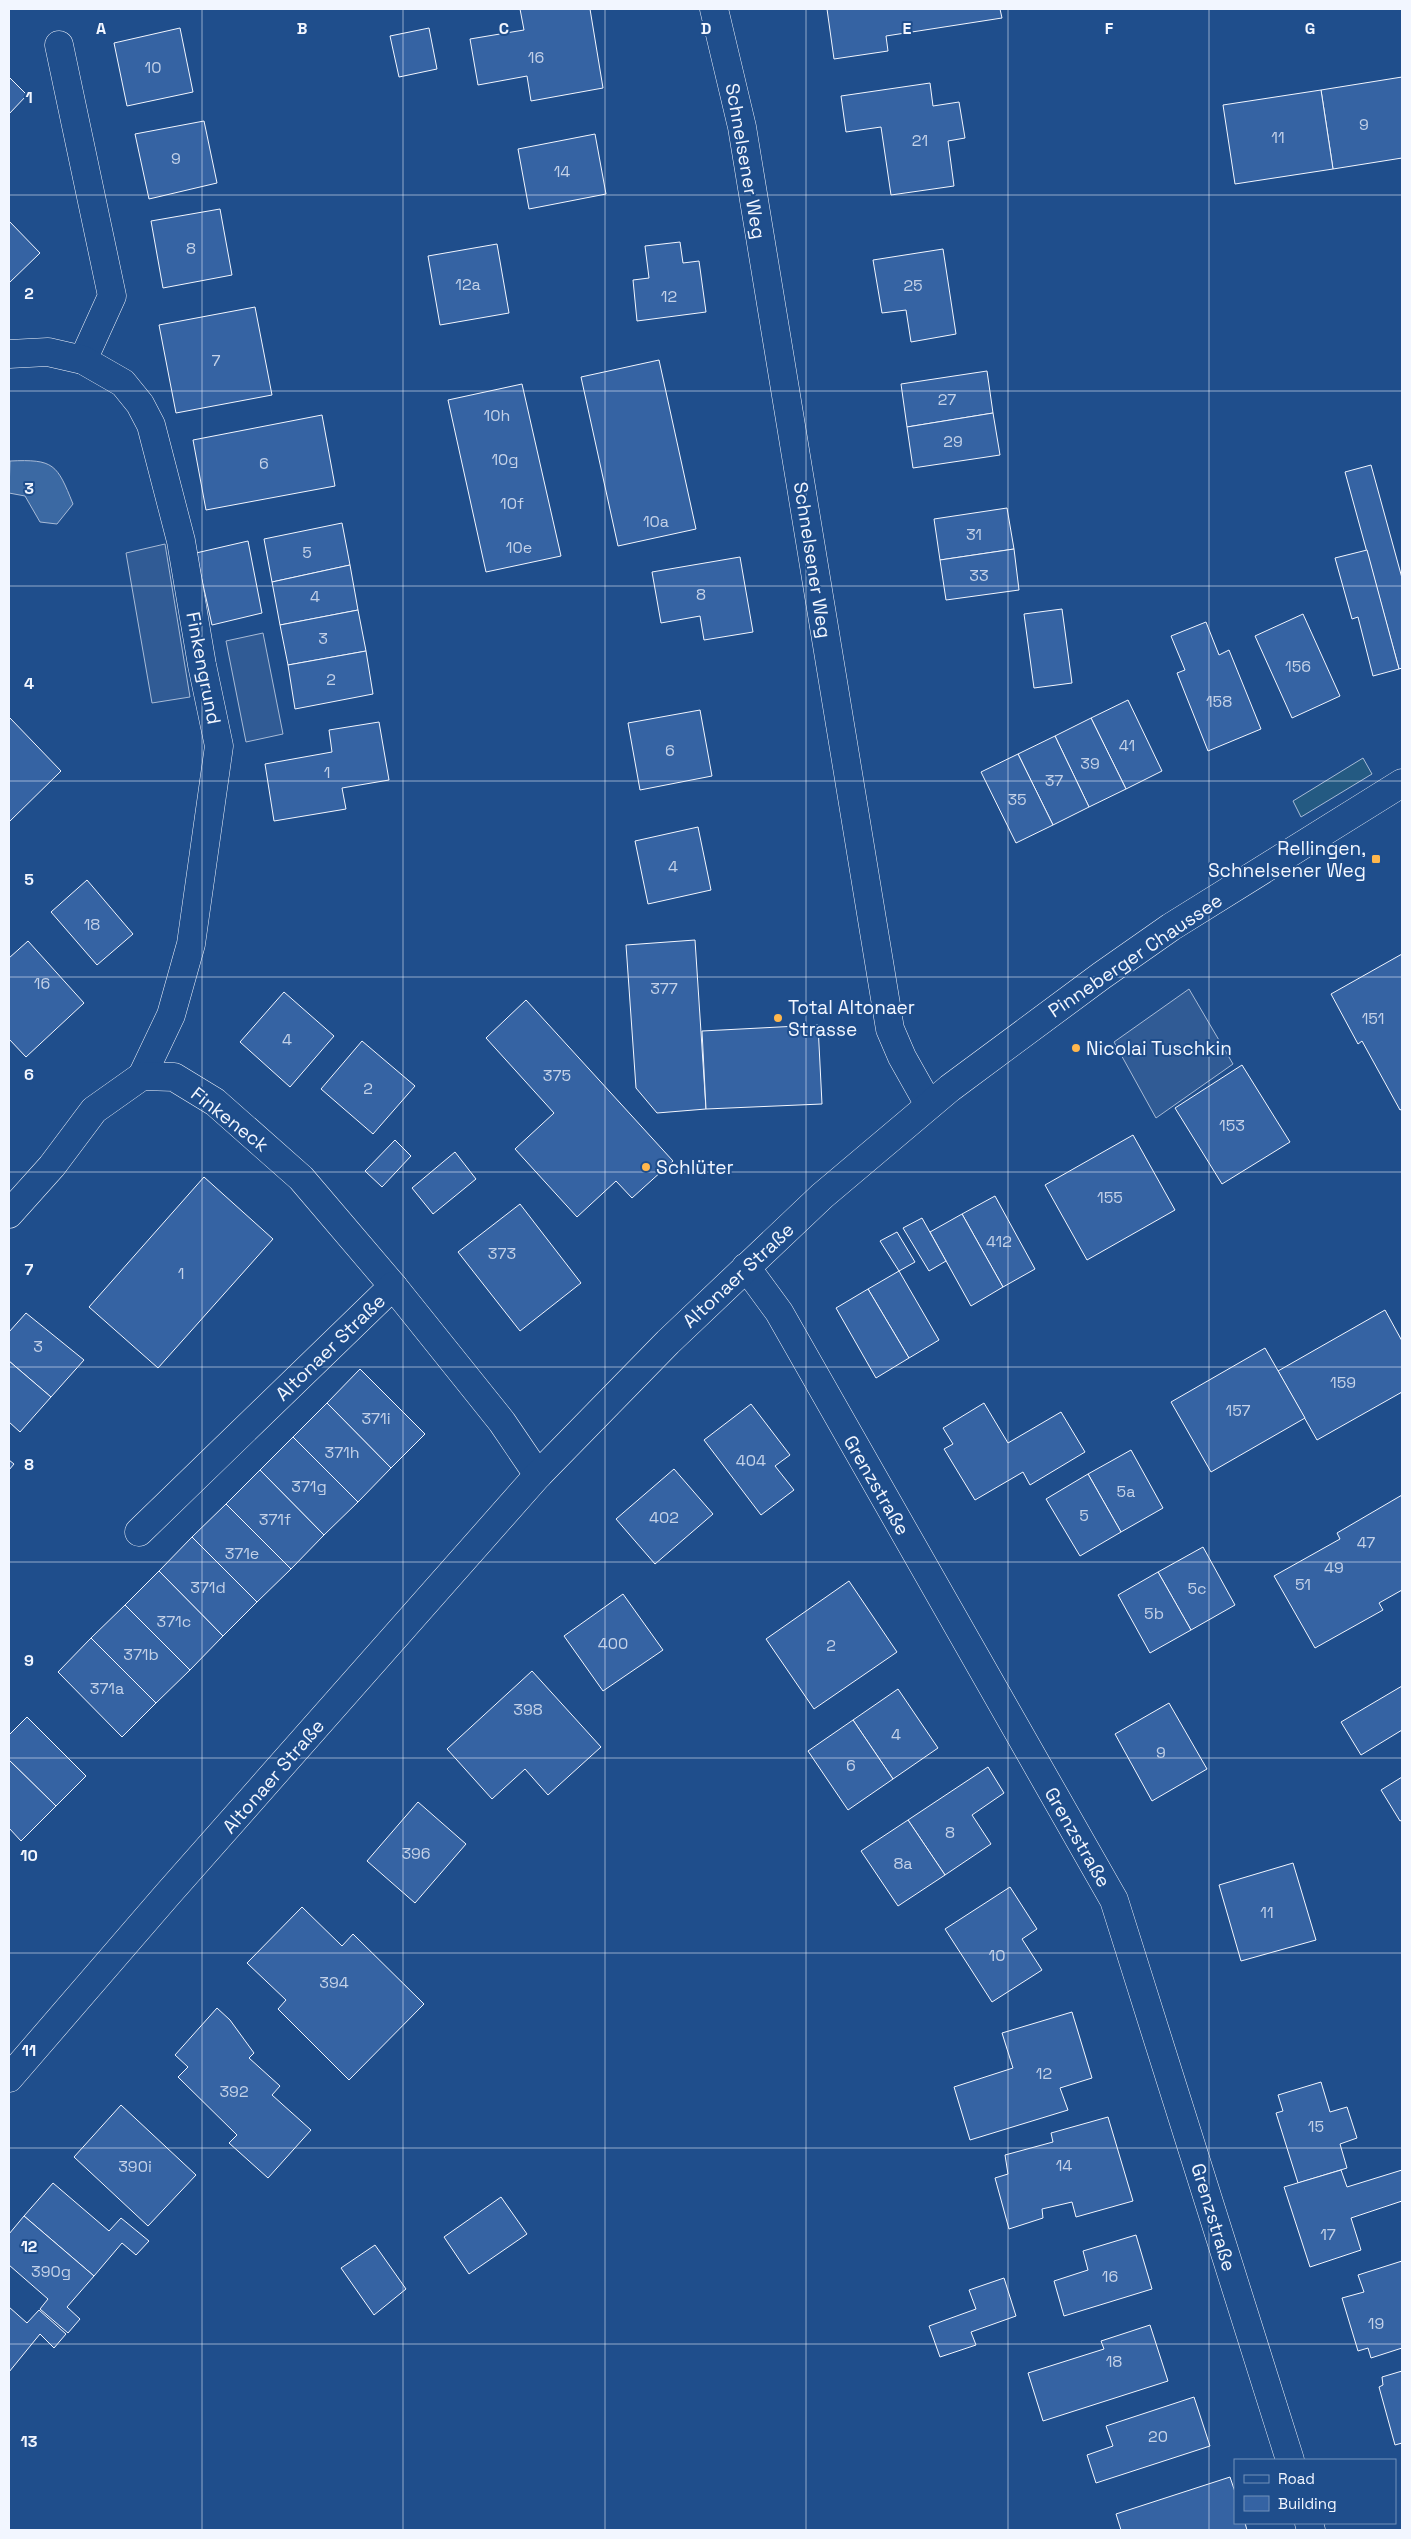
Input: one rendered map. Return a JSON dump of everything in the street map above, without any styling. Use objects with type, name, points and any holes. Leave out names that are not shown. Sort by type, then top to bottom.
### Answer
[{"type":"street","name":"Schnelsener Weg","points":[[714,9],[742,127],[890,1029],[902,1057],[929,1105]]},
{"type":"street","points":[[59,45],[112,296],[83,360]]},
{"type":"street","name":"Finkengrund","points":[[9,354],[48,352],[83,360],[123,382],[140,404],[151,426],[181,541],[202,665],[219,746],[191,944],[171,1015],[142,1076]]},
{"type":"street","name":"Pinneberger Chaussee","points":[[950,1088],[1044,1016],[1171,927],[1402,783]]},
{"type":"street","points":[[9,1214],[52,1166],[94,1110],[142,1076]]},
{"type":"street","name":"Finkeneck","points":[[142,1076],[174,1077],[215,1102],[301,1178],[393,1286]]},
{"type":"street","name":"Altonaer Straße","points":[[9,2078],[538,1475],[668,1342],[746,1267],[822,1196],[950,1088]]},
{"type":"street","name":"Grenzstraße","points":[[746,1267],[778,1312],[1114,1900],[1290,2459]]},
{"type":"street","name":"Altonaer Straße","points":[[139,1532],[393,1286],[502,1422],[538,1475]]},
{"type":"shaded area","points":[[10,461],[45,463],[58,472],[73,504],[57,524],[40,522],[25,496],[9,493]]},
{"type":"shaded area","points":[[165,544],[190,697],[152,703],[126,553]]},
{"type":"shaded area","points":[[263,633],[283,734],[246,742],[226,641]]},
{"type":"shaded area","points":[[1363,758],[1372,774],[1301,817],[1293,801]]},
{"type":"shaded area","points":[[1189,989],[1233,1064],[1156,1118],[1114,1042]]},
{"type":"building","points":[[520,9],[590,9],[603,88],[531,101],[527,76],[478,85],[470,39],[524,30]]},
{"type":"building","points":[[827,9],[1000,9],[1002,18],[886,36],[888,51],[834,59]]},
{"type":"building","points":[[180,28],[193,92],[127,106],[114,43]]},
{"type":"building","points":[[429,28],[437,69],[399,77],[390,36]]},
{"type":"building","points":[[9,77],[27,95],[9,114]]},
{"type":"building","points":[[1402,77],[1402,158],[1333,169],[1321,90]]},
{"type":"building","points":[[930,83],[933,106],[959,102],[965,138],[948,141],[954,186],[891,195],[881,127],[846,132],[841,96]]},
{"type":"building","points":[[1321,90],[1333,169],[1235,184],[1223,105]]},
{"type":"building","points":[[204,121],[217,183],[149,199],[135,134]]},
{"type":"building","points":[[595,134],[606,194],[529,209],[518,149]]},
{"type":"building","points":[[220,209],[232,275],[163,288],[151,221]]},
{"type":"building","points":[[9,221],[40,253],[9,283]]},
{"type":"building","points":[[680,242],[683,263],[699,261],[706,312],[637,321],[633,280],[649,278],[645,246]]},
{"type":"building","points":[[497,244],[509,313],[440,325],[428,256]]},
{"type":"building","points":[[943,249],[956,334],[911,342],[906,310],[882,313],[873,260]]},
{"type":"building","points":[[255,307],[272,395],[176,413],[159,325]]},
{"type":"building","points":[[659,360],[696,529],[618,546],[581,377]]},
{"type":"building","points":[[987,371],[993,413],[907,427],[901,384]]},
{"type":"building","points":[[522,384],[561,556],[486,572],[448,400]]},
{"type":"building","points":[[993,413],[1000,455],[913,468],[907,427]]},
{"type":"building","points":[[322,415],[335,486],[206,510],[193,440]]},
{"type":"building","points":[[1371,465],[1402,578],[1402,668],[1399,669],[1345,472]]},
{"type":"building","points":[[1007,508],[1014,549],[940,560],[934,519]]},
{"type":"building","points":[[342,523],[350,565],[272,582],[264,539]]},
{"type":"building","points":[[248,541],[262,613],[212,625],[196,553]]},
{"type":"building","points":[[1014,549],[1019,590],[946,600],[940,560]]},
{"type":"building","points":[[1367,550],[1399,669],[1373,676],[1358,617],[1352,619],[1335,558]]},
{"type":"building","points":[[740,557],[753,632],[704,640],[700,616],[661,623],[652,572]]},
{"type":"building","points":[[350,565],[358,610],[280,625],[272,582]]},
{"type":"building","points":[[1062,609],[1072,683],[1034,688],[1024,614]]},
{"type":"building","points":[[358,610],[366,651],[288,665],[280,625]]},
{"type":"building","points":[[1303,614],[1340,696],[1292,718],[1255,636]]},
{"type":"building","points":[[1206,622],[1219,655],[1229,650],[1261,729],[1208,751],[1177,673],[1185,670],[1171,636]]},
{"type":"building","points":[[366,651],[373,694],[295,709],[288,665]]},
{"type":"building","points":[[1128,700],[1162,771],[1126,789],[1091,718]]},
{"type":"building","points":[[700,710],[712,776],[640,790],[628,723]]},
{"type":"building","points":[[10,718],[61,771],[9,822],[9,720]]},
{"type":"building","points":[[1091,718],[1126,789],[1089,807],[1055,736]]},
{"type":"building","points":[[379,722],[389,780],[342,788],[346,809],[274,821],[265,764],[332,752],[329,730]]},
{"type":"building","points":[[1055,736],[1089,807],[1053,825],[1018,754]]},
{"type":"building","points":[[1018,754],[1053,825],[1016,843],[981,772]]},
{"type":"building","points":[[698,827],[711,890],[648,904],[635,841]]},
{"type":"building","points":[[87,880],[133,934],[97,965],[51,912]]},
{"type":"building","points":[[695,940],[706,1109],[657,1113],[636,1088],[626,945]]},
{"type":"building","points":[[28,941],[84,1003],[26,1057],[9,1039],[9,958]]},
{"type":"building","points":[[1402,954],[1402,1109],[1400,1110],[1362,1041],[1358,1044],[1331,994]]},
{"type":"building","points":[[284,992],[334,1036],[290,1087],[240,1042]]},
{"type":"building","points":[[526,1000],[673,1161],[632,1198],[616,1181],[577,1217],[515,1149],[554,1113],[486,1038]]},
{"type":"building","points":[[818,1025],[822,1104],[706,1109],[702,1031]]},
{"type":"building","points":[[362,1041],[415,1086],[373,1134],[321,1089]]},
{"type":"building","points":[[1242,1065],[1290,1142],[1222,1184],[1175,1108]]},
{"type":"building","points":[[1133,1135],[1175,1210],[1087,1260],[1045,1185]]},
{"type":"building","points":[[395,1140],[411,1156],[382,1187],[365,1171]]},
{"type":"building","points":[[455,1152],[476,1179],[433,1214],[412,1188]]},
{"type":"building","points":[[204,1177],[273,1239],[158,1368],[89,1307]]},
{"type":"building","points":[[995,1196],[1035,1269],[1003,1287],[962,1214]]},
{"type":"building","points":[[520,1204],[581,1283],[520,1331],[458,1252]]},
{"type":"building","points":[[962,1214],[1003,1287],[971,1306],[930,1232]]},
{"type":"building","points":[[922,1218],[946,1261],[929,1271],[903,1228]]},
{"type":"building","points":[[897,1232],[915,1262],[899,1271],[880,1241]]},
{"type":"building","points":[[899,1271],[939,1340],[909,1358],[868,1289]]},
{"type":"building","points":[[868,1289],[909,1358],[876,1378],[836,1308]]},
{"type":"building","points":[[1385,1310],[1402,1341],[1402,1392],[1317,1440],[1278,1371]]},
{"type":"building","points":[[26,1313],[84,1360],[51,1397],[9,1361],[9,1332]]},
{"type":"building","points":[[1265,1348],[1305,1418],[1211,1472],[1171,1402]]},
{"type":"building","points":[[9,1361],[51,1397],[20,1432],[9,1422]]},
{"type":"building","points":[[360,1369],[425,1434],[391,1468],[327,1403]]},
{"type":"building","points":[[327,1403],[391,1468],[358,1502],[293,1437]]},
{"type":"building","points":[[984,1403],[1008,1443],[1061,1412],[1085,1452],[1030,1485],[1023,1472],[975,1500],[944,1449],[953,1444],[943,1428]]},
{"type":"building","points":[[751,1404],[790,1455],[775,1466],[794,1490],[761,1515],[704,1440]]},
{"type":"building","points":[[293,1437],[358,1502],[324,1535],[260,1470]]},
{"type":"building","points":[[1131,1450],[1163,1508],[1121,1532],[1088,1474]]},
{"type":"building","points":[[9,1460],[14,1464],[9,1470]]},
{"type":"building","points":[[674,1469],[713,1514],[655,1564],[616,1519]]},
{"type":"building","points":[[260,1470],[324,1535],[291,1569],[226,1504]]},
{"type":"building","points":[[1088,1474],[1121,1532],[1080,1556],[1046,1499]]},
{"type":"building","points":[[1402,1495],[1402,1590],[1379,1603],[1383,1610],[1315,1648],[1274,1576],[1340,1539],[1337,1533]]},
{"type":"building","points":[[226,1504],[291,1569],[257,1602],[192,1537]]},
{"type":"building","points":[[192,1537],[257,1602],[223,1636],[159,1571]]},
{"type":"building","points":[[1203,1547],[1235,1605],[1191,1630],[1158,1572]]},
{"type":"building","points":[[159,1571],[223,1636],[190,1670],[125,1605]]},
{"type":"building","points":[[1158,1572],[1191,1630],[1150,1653],[1118,1595]]},
{"type":"building","points":[[849,1581],[897,1652],[814,1709],[766,1639]]},
{"type":"building","points":[[623,1594],[663,1650],[603,1691],[564,1636]]},
{"type":"building","points":[[125,1605],[190,1670],[156,1703],[91,1638]]},
{"type":"building","points":[[91,1638],[156,1703],[122,1737],[58,1672]]},
{"type":"building","points":[[532,1671],[601,1747],[548,1795],[525,1769],[492,1799],[447,1749]]},
{"type":"building","points":[[1402,1686],[1402,1730],[1361,1755],[1341,1722]]},
{"type":"building","points":[[898,1689],[938,1748],[893,1779],[853,1720]]},
{"type":"building","points":[[1169,1703],[1207,1769],[1152,1801],[1115,1734]]},
{"type":"building","points":[[27,1717],[86,1776],[56,1806],[9,1760],[9,1735]]},
{"type":"building","points":[[853,1720],[893,1779],[848,1810],[808,1751]]},
{"type":"building","points":[[9,1760],[56,1806],[21,1841],[9,1828]]},
{"type":"building","points":[[988,1767],[1004,1793],[972,1815],[991,1844],[945,1875],[908,1820]]},
{"type":"building","points":[[1402,1777],[1402,1820],[1400,1821],[1381,1790]]},
{"type":"building","points":[[418,1802],[466,1844],[415,1903],[367,1861]]},
{"type":"building","points":[[908,1820],[945,1875],[898,1906],[861,1851]]},
{"type":"building","points":[[1293,1863],[1316,1940],[1241,1961],[1219,1885]]},
{"type":"building","points":[[1010,1887],[1037,1929],[1022,1939],[1042,1970],[992,2002],[945,1929]]},
{"type":"building","points":[[302,1907],[342,1946],[353,1934],[424,2004],[349,2080],[278,2009],[286,2000],[247,1963]]},
{"type":"building","points":[[217,2008],[230,2020],[254,2053],[249,2058],[280,2086],[272,2095],[311,2130],[268,2178],[229,2143],[237,2135],[178,2077],[188,2067],[175,2055]]},
{"type":"building","points":[[1072,2012],[1092,2078],[1060,2088],[1068,2110],[970,2140],[954,2087],[1013,2068],[1002,2033]]},
{"type":"building","points":[[1321,2082],[1330,2112],[1347,2107],[1357,2138],[1340,2144],[1347,2168],[1298,2183],[1276,2113],[1283,2111],[1278,2095]]},
{"type":"building","points":[[121,2105],[196,2175],[148,2226],[74,2157]]},
{"type":"building","points":[[1108,2117],[1133,2201],[1076,2217],[1072,2202],[1042,2209],[1043,2218],[1009,2229],[995,2178],[1008,2174],[1005,2155],[1053,2142],[1051,2133]]},
{"type":"building","points":[[1341,2170],[1347,2187],[1402,2170],[1402,2201],[1351,2218],[1361,2250],[1310,2267],[1284,2187]]},
{"type":"building","points":[[53,2183],[109,2231],[121,2218],[149,2241],[136,2255],[122,2243],[94,2276],[24,2216]]},
{"type":"building","points":[[501,2197],[527,2234],[469,2274],[444,2237]]},
{"type":"building","points":[[24,2216],[94,2276],[67,2307],[80,2319],[68,2333],[40,2309],[48,2299],[9,2265],[9,2234]]},
{"type":"building","points":[[1136,2235],[1152,2289],[1064,2316],[1054,2281],[1088,2270],[1083,2251]]},
{"type":"building","points":[[375,2245],[406,2289],[374,2315],[341,2268]]},
{"type":"building","points":[[1402,2261],[1402,2348],[1371,2358],[1368,2348],[1358,2351],[1342,2298],[1364,2292],[1358,2275]]},
{"type":"building","points":[[1004,2278],[1016,2316],[971,2332],[976,2345],[940,2357],[929,2326],[976,2309],[969,2290]]},
{"type":"building","points":[[9,2307],[27,2323],[39,2310],[66,2334],[54,2348],[40,2334],[9,2372]]},
{"type":"building","points":[[1150,2325],[1168,2381],[1043,2421],[1028,2373],[1104,2349],[1101,2341]]},
{"type":"building","points":[[1402,2371],[1402,2443],[1395,2445],[1379,2387],[1383,2385],[1382,2377]]},
{"type":"building","points":[[1194,2397],[1210,2446],[1096,2483],[1087,2455],[1113,2446],[1106,2426]]},
{"type":"building","points":[[1230,2477],[1234,2489],[1234,2524],[1245,2524],[1247,2530],[1121,2530],[1116,2514]]},
{"type":"place","name":"Rellingen, Schnelsener Weg","points":[[1376,859]]},
{"type":"place","name":"Total Altonaer Strasse","points":[[778,1018]]},
{"type":"place","name":"Nicolai Tuschkin","points":[[1076,1048]]},
{"type":"place","name":"Schlüter","points":[[646,1167]]}]
